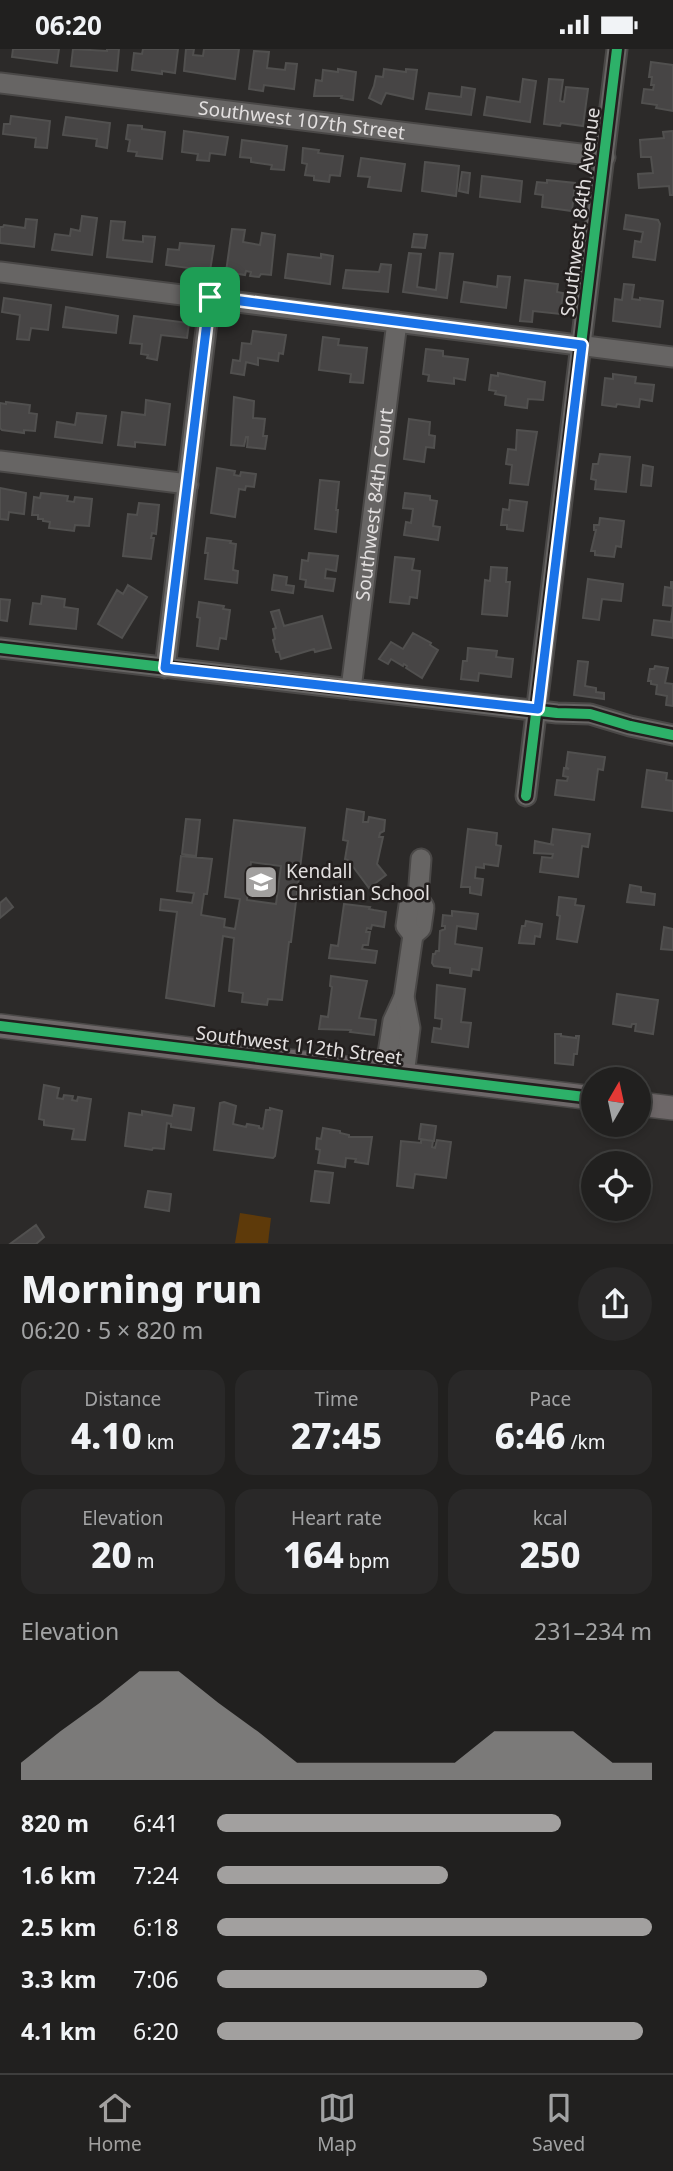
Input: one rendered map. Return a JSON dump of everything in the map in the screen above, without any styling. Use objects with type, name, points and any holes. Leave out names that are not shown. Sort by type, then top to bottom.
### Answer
[{"type":"main road","name":"Southwest 112th Street","points":[[0,1026],[581,1097]]},
{"type":"main road","points":[[651,1105],[673,1108]]},
{"type":"street","name":"Southwest 84th Avenue","points":[[526,796],[548,711],[582,345],[617,49]]},
{"type":"street","name":"Southwest 107th Street","points":[[0,83],[605,157]]},
{"type":"street","points":[[0,272],[673,357]]},
{"type":"street","points":[[165,668],[210,297]]},
{"type":"street","name":"Southwest 84th Court","points":[[351,689],[397,322]]},
{"type":"street","points":[[0,461],[188,484]]},
{"type":"street","points":[[0,648],[590,714],[673,735]]},
{"type":"street","points":[[395,1074],[410,1028],[404,997],[413,935],[421,928],[424,907],[418,898],[421,859]]},
{"type":"shaded area","points":[[240,1213],[271,1218],[268,1243],[235,1243]]},
{"type":"building","points":[[13,49],[59,49],[57,63],[12,57]]},
{"type":"building","points":[[73,49],[119,49],[117,71],[71,66]]},
{"type":"building","points":[[143,49],[178,49],[175,73],[132,70],[134,53],[142,54]]},
{"type":"building","points":[[186,49],[194,49],[193,55],[203,56],[204,49],[239,49],[235,79],[184,71]]},
{"type":"building","points":[[254,51],[269,52],[267,68],[285,70],[286,63],[297,64],[294,89],[264,85],[263,91],[249,89]]},
{"type":"building","points":[[651,62],[673,65],[673,111],[642,103],[644,89],[653,90],[652,77],[649,77]]},
{"type":"building","points":[[338,69],[356,72],[353,100],[341,98],[342,96],[314,96],[316,80],[322,81],[323,70],[338,72]]},
{"type":"building","points":[[384,69],[406,72],[406,69],[417,70],[413,99],[386,93],[381,104],[369,98],[376,76],[383,77]]},
{"type":"building","points":[[523,79],[536,81],[530,122],[484,115],[487,97],[520,102]]},
{"type":"building","points":[[549,79],[563,80],[560,101],[564,102],[566,87],[588,89],[583,126],[544,124]]},
{"type":"building","points":[[462,87],[475,89],[471,115],[426,109],[429,93],[461,97]]},
{"type":"building","points":[[11,116],[50,121],[47,148],[35,147],[36,138],[3,134],[4,124],[10,124]]},
{"type":"building","points":[[66,117],[110,123],[107,148],[96,146],[97,139],[63,135]]},
{"type":"building","points":[[128,125],[165,132],[162,159],[136,156],[137,152],[128,151]]},
{"type":"building","points":[[184,131],[228,137],[225,155],[210,153],[209,161],[197,160],[198,154],[182,152]]},
{"type":"building","points":[[673,131],[673,195],[670,195],[669,186],[639,188],[638,174],[653,173],[651,157],[641,157],[640,140],[664,138],[663,132]]},
{"type":"building","points":[[242,140],[287,146],[284,170],[271,169],[272,165],[251,162],[251,158],[240,157]]},
{"type":"building","points":[[303,148],[343,156],[340,176],[330,175],[329,182],[314,180],[314,176],[305,175],[307,164],[302,163]]},
{"type":"building","points":[[361,158],[405,164],[401,191],[368,187],[370,177],[358,176]]},
{"type":"building","points":[[425,162],[459,166],[456,196],[422,191]]},
{"type":"building","points":[[462,172],[470,173],[468,193],[459,191]]},
{"type":"building","points":[[482,176],[522,181],[520,202],[480,197]]},
{"type":"building","points":[[547,180],[575,183],[572,211],[542,207],[543,195],[535,194],[537,182],[547,183]]},
{"type":"building","points":[[626,215],[658,220],[660,224],[655,260],[633,257],[635,241],[641,242],[643,232],[624,229]]},
{"type":"building","points":[[82,216],[97,218],[92,255],[52,250],[55,234],[70,236],[71,229],[80,231]]},
{"type":"building","points":[[26,219],[37,220],[34,247],[0,243],[0,227],[4,225],[25,228]]},
{"type":"building","points":[[111,221],[125,222],[123,240],[143,242],[143,236],[155,237],[152,262],[107,257]]},
{"type":"building","points":[[232,229],[245,230],[243,242],[260,245],[262,233],[275,235],[271,275],[261,274],[259,277],[250,276],[251,272],[246,271],[245,275],[226,272]]},
{"type":"building","points":[[414,234],[427,235],[425,248],[412,247]]},
{"type":"building","points":[[180,243],[214,246],[210,271],[166,265],[168,249],[179,250]]},
{"type":"building","points":[[409,253],[421,254],[417,287],[436,290],[440,253],[453,254],[447,298],[403,292]]},
{"type":"building","points":[[288,254],[321,258],[321,254],[333,256],[330,284],[285,278]]},
{"type":"building","points":[[381,264],[391,265],[388,292],[343,288],[346,270],[379,272]]},
{"type":"building","points":[[498,276],[510,277],[506,308],[461,302],[464,282],[497,287]]},
{"type":"building","points":[[525,280],[558,284],[557,292],[563,293],[560,314],[533,311],[532,322],[520,321]]},
{"type":"building","points":[[624,284],[634,285],[632,299],[663,301],[660,327],[613,321],[615,299],[622,300]]},
{"type":"building","points":[[4,298],[51,305],[48,330],[31,328],[29,340],[17,339],[20,315],[2,312]]},
{"type":"building","points":[[66,307],[118,316],[116,333],[63,327]]},
{"type":"building","points":[[134,316],[189,323],[187,338],[161,335],[157,360],[147,358],[148,355],[141,354],[142,344],[130,343]]},
{"type":"building","points":[[253,331],[286,335],[283,354],[279,353],[278,361],[258,358],[258,365],[246,362],[244,375],[231,373],[233,360],[240,361],[242,343],[251,344]]},
{"type":"building","points":[[323,337],[339,339],[338,345],[367,348],[363,383],[350,382],[351,374],[319,370]]},
{"type":"building","points":[[426,349],[443,351],[443,356],[468,359],[465,380],[454,378],[454,384],[428,381],[429,375],[423,374]]},
{"type":"building","points":[[498,373],[545,382],[543,400],[528,399],[527,408],[505,405],[506,396],[489,390],[491,375],[498,376]]},
{"type":"building","points":[[613,374],[636,377],[635,383],[654,385],[652,401],[640,399],[639,407],[602,405],[605,378],[613,379]]},
{"type":"building","points":[[234,397],[254,401],[253,418],[265,419],[265,449],[247,447],[248,437],[244,446],[231,445]]},
{"type":"building","points":[[146,400],[170,404],[165,445],[135,442],[135,447],[118,445],[122,412],[145,415]]},
{"type":"building","points":[[0,403],[30,405],[29,413],[37,414],[35,431],[24,430],[24,433],[0,428]]},
{"type":"building","points":[[77,413],[106,416],[102,443],[55,437],[57,422],[75,425]]},
{"type":"building","points":[[409,419],[430,422],[429,435],[435,436],[434,448],[426,447],[424,462],[404,459]]},
{"type":"building","points":[[517,430],[537,432],[528,485],[510,483],[512,465],[506,464],[508,449],[516,450]]},
{"type":"building","points":[[600,454],[630,457],[626,492],[595,489],[596,480],[591,479],[593,464],[598,464]]},
{"type":"building","points":[[643,465],[653,467],[651,486],[641,485]]},
{"type":"building","points":[[217,468],[235,471],[234,475],[240,476],[241,472],[256,474],[254,487],[239,489],[235,517],[211,513]]},
{"type":"building","points":[[320,480],[339,482],[336,532],[315,529]]},
{"type":"building","points":[[0,488],[26,493],[24,514],[9,512],[8,520],[0,519]]},
{"type":"building","points":[[41,493],[68,496],[67,501],[74,502],[75,497],[92,499],[89,526],[75,525],[74,531],[49,528],[50,522],[38,519],[38,515],[32,515],[34,497],[40,498]]},
{"type":"building","points":[[405,493],[430,496],[430,500],[437,501],[433,526],[440,527],[438,540],[404,535],[406,522],[411,523],[413,509],[403,508]]},
{"type":"building","points":[[510,500],[527,502],[523,531],[507,529],[507,525],[501,525],[503,509],[509,510]]},
{"type":"building","points":[[139,503],[159,505],[156,534],[152,533],[151,538],[154,538],[151,559],[123,556],[128,514],[137,515]]},
{"type":"building","points":[[600,518],[624,521],[621,547],[616,546],[614,557],[595,555],[595,551],[591,551],[596,530],[594,525],[599,525]]},
{"type":"building","points":[[207,538],[236,544],[233,570],[238,571],[237,583],[205,579]]},
{"type":"building","points":[[309,553],[338,556],[336,571],[326,569],[325,578],[335,579],[333,591],[305,587],[306,580],[300,579],[302,560],[308,561]]},
{"type":"building","points":[[395,557],[414,559],[412,570],[420,571],[417,598],[410,597],[409,604],[390,602]]},
{"type":"building","points":[[491,567],[507,568],[506,582],[510,582],[507,616],[482,614],[485,580],[490,581]]},
{"type":"building","points":[[274,575],[287,577],[286,585],[294,586],[293,593],[272,590]]},
{"type":"building","points":[[588,579],[623,584],[621,601],[602,599],[599,620],[583,618]]},
{"type":"building","points":[[671,582],[673,606],[663,605],[665,587],[671,588]]},
{"type":"building","points":[[128,585],[147,597],[122,638],[98,624],[117,590],[123,594]]},
{"type":"building","points":[[42,596],[65,599],[64,607],[78,609],[76,629],[30,624],[33,603],[41,604]]},
{"type":"building","points":[[0,599],[10,600],[7,621],[0,620]]},
{"type":"building","points":[[199,602],[224,606],[223,609],[230,610],[226,639],[220,638],[218,649],[197,646]]},
{"type":"building","points":[[673,606],[673,638],[652,635],[654,620],[671,622]]},
{"type":"building","points":[[279,610],[284,626],[322,616],[331,648],[315,652],[314,649],[281,659],[273,640],[273,629],[276,628],[271,612]]},
{"type":"building","points":[[413,633],[438,650],[422,678],[404,664],[403,666],[391,659],[388,664],[379,659],[391,642],[403,649]]},
{"type":"building","points":[[468,648],[497,651],[496,657],[513,659],[511,677],[479,673],[478,681],[461,679]]},
{"type":"building","points":[[578,661],[588,662],[585,686],[604,693],[604,699],[574,695]]},
{"type":"building","points":[[655,666],[668,668],[665,683],[673,684],[673,706],[666,705],[667,696],[656,694],[657,685],[648,681],[650,669]]},
{"type":"building","points":[[568,752],[605,757],[603,770],[598,769],[594,800],[555,795],[557,780],[567,781],[568,777],[563,776],[564,768],[569,769],[566,767]]},
{"type":"building","points":[[647,770],[667,773],[666,780],[673,781],[673,811],[642,807]]},
{"type":"building","points":[[347,809],[364,812],[363,822],[368,822],[369,817],[385,820],[384,831],[379,837],[383,837],[377,864],[386,875],[369,888],[345,859],[348,841],[343,840]]},
{"type":"building","points":[[186,819],[200,820],[196,856],[182,854]]},
{"type":"building","points":[[234,820],[305,828],[282,1000],[268,999],[267,1005],[242,1002],[243,993],[229,991],[234,938],[223,936],[214,1006],[166,998],[177,912],[160,910],[161,899],[192,903],[194,893],[177,891],[181,856],[212,859],[201,915],[225,919],[224,927],[235,929],[240,899],[225,897]],"holes":[[[251,862],[281,866],[276,904],[247,900]]]},
{"type":"building","points":[[468,829],[497,833],[496,845],[501,846],[498,866],[484,864],[484,868],[476,867],[475,878],[483,879],[481,895],[470,893],[470,887],[461,887]]},
{"type":"building","points":[[553,829],[590,834],[588,847],[582,846],[578,877],[540,872],[542,857],[552,858],[553,854],[534,853],[535,841],[554,845],[551,844]]},
{"type":"building","points":[[630,885],[641,887],[641,892],[655,894],[654,905],[627,902]]},
{"type":"building","points":[[559,897],[576,899],[575,905],[584,906],[577,942],[557,939]]},
{"type":"building","points":[[6,898],[13,907],[0,918],[0,903]]},
{"type":"building","points":[[344,904],[386,912],[384,927],[372,925],[371,929],[367,928],[366,932],[370,932],[368,945],[363,945],[362,949],[377,951],[375,963],[329,958],[331,945],[338,946]]},
{"type":"building","points":[[452,911],[478,914],[476,929],[457,926],[455,944],[482,948],[479,970],[472,969],[471,976],[450,973],[450,968],[434,966],[432,963],[433,954],[439,951],[440,931],[445,929],[445,926],[442,926],[443,915],[452,916]]},
{"type":"building","points":[[526,921],[542,924],[540,937],[535,936],[534,944],[519,943],[522,926],[525,926]]},
{"type":"building","points":[[664,927],[673,929],[673,950],[661,949]]},
{"type":"building","points":[[331,976],[367,981],[359,1018],[376,1020],[374,1035],[350,1032],[351,1030],[319,1029],[321,1016],[328,1017]]},
{"type":"building","points":[[437,985],[465,989],[461,1022],[471,1023],[468,1047],[432,1042],[434,1028],[441,1029],[442,1019],[435,1018]]},
{"type":"building","points":[[617,994],[658,1000],[653,1034],[635,1031],[636,1024],[631,1027],[613,1024]]},
{"type":"building","points":[[555,1034],[576,1038],[579,1036],[573,1065],[555,1063]]},
{"type":"building","points":[[44,1085],[59,1088],[57,1098],[63,1099],[64,1095],[73,1096],[72,1100],[77,1101],[78,1097],[91,1099],[85,1140],[72,1139],[74,1129],[44,1125],[44,1120],[39,1119]]},
{"type":"building","points":[[220,1103],[236,1106],[233,1124],[246,1127],[247,1124],[263,1129],[266,1110],[270,1108],[282,1111],[273,1158],[214,1150]]},
{"type":"building","points":[[174,1105],[194,1108],[191,1130],[171,1127],[171,1124],[167,1123],[164,1149],[125,1146],[129,1113],[142,1115],[142,1111],[172,1116]]},
{"type":"building","points":[[421,1124],[436,1126],[434,1141],[419,1139]]},
{"type":"building","points":[[323,1128],[340,1131],[349,1137],[372,1137],[368,1164],[346,1158],[345,1167],[318,1163],[320,1150],[316,1149],[317,1138],[321,1139]]},
{"type":"building","points":[[421,1139],[433,1141],[432,1147],[435,1148],[437,1140],[451,1142],[446,1178],[415,1174],[413,1188],[397,1186],[401,1141],[421,1143]]},
{"type":"building","points":[[315,1171],[333,1173],[329,1203],[311,1201]]},
{"type":"building","points":[[148,1191],[171,1194],[169,1211],[145,1207]]},
{"type":"building","points":[[36,1225],[44,1237],[36,1244],[10,1244]]},
{"type":"cycle path","points":[[526,796],[617,49]]},
{"type":"cycle path","points":[[0,648],[557,713],[590,714],[673,735]]},
{"type":"cycle path","points":[[0,1026],[581,1097]]},
{"type":"place","name":"Kendall Christian School","points":[[261,882]]},
{"type":"route","points":[[210,297],[582,345],[538,709],[165,668],[210,297]]}]
